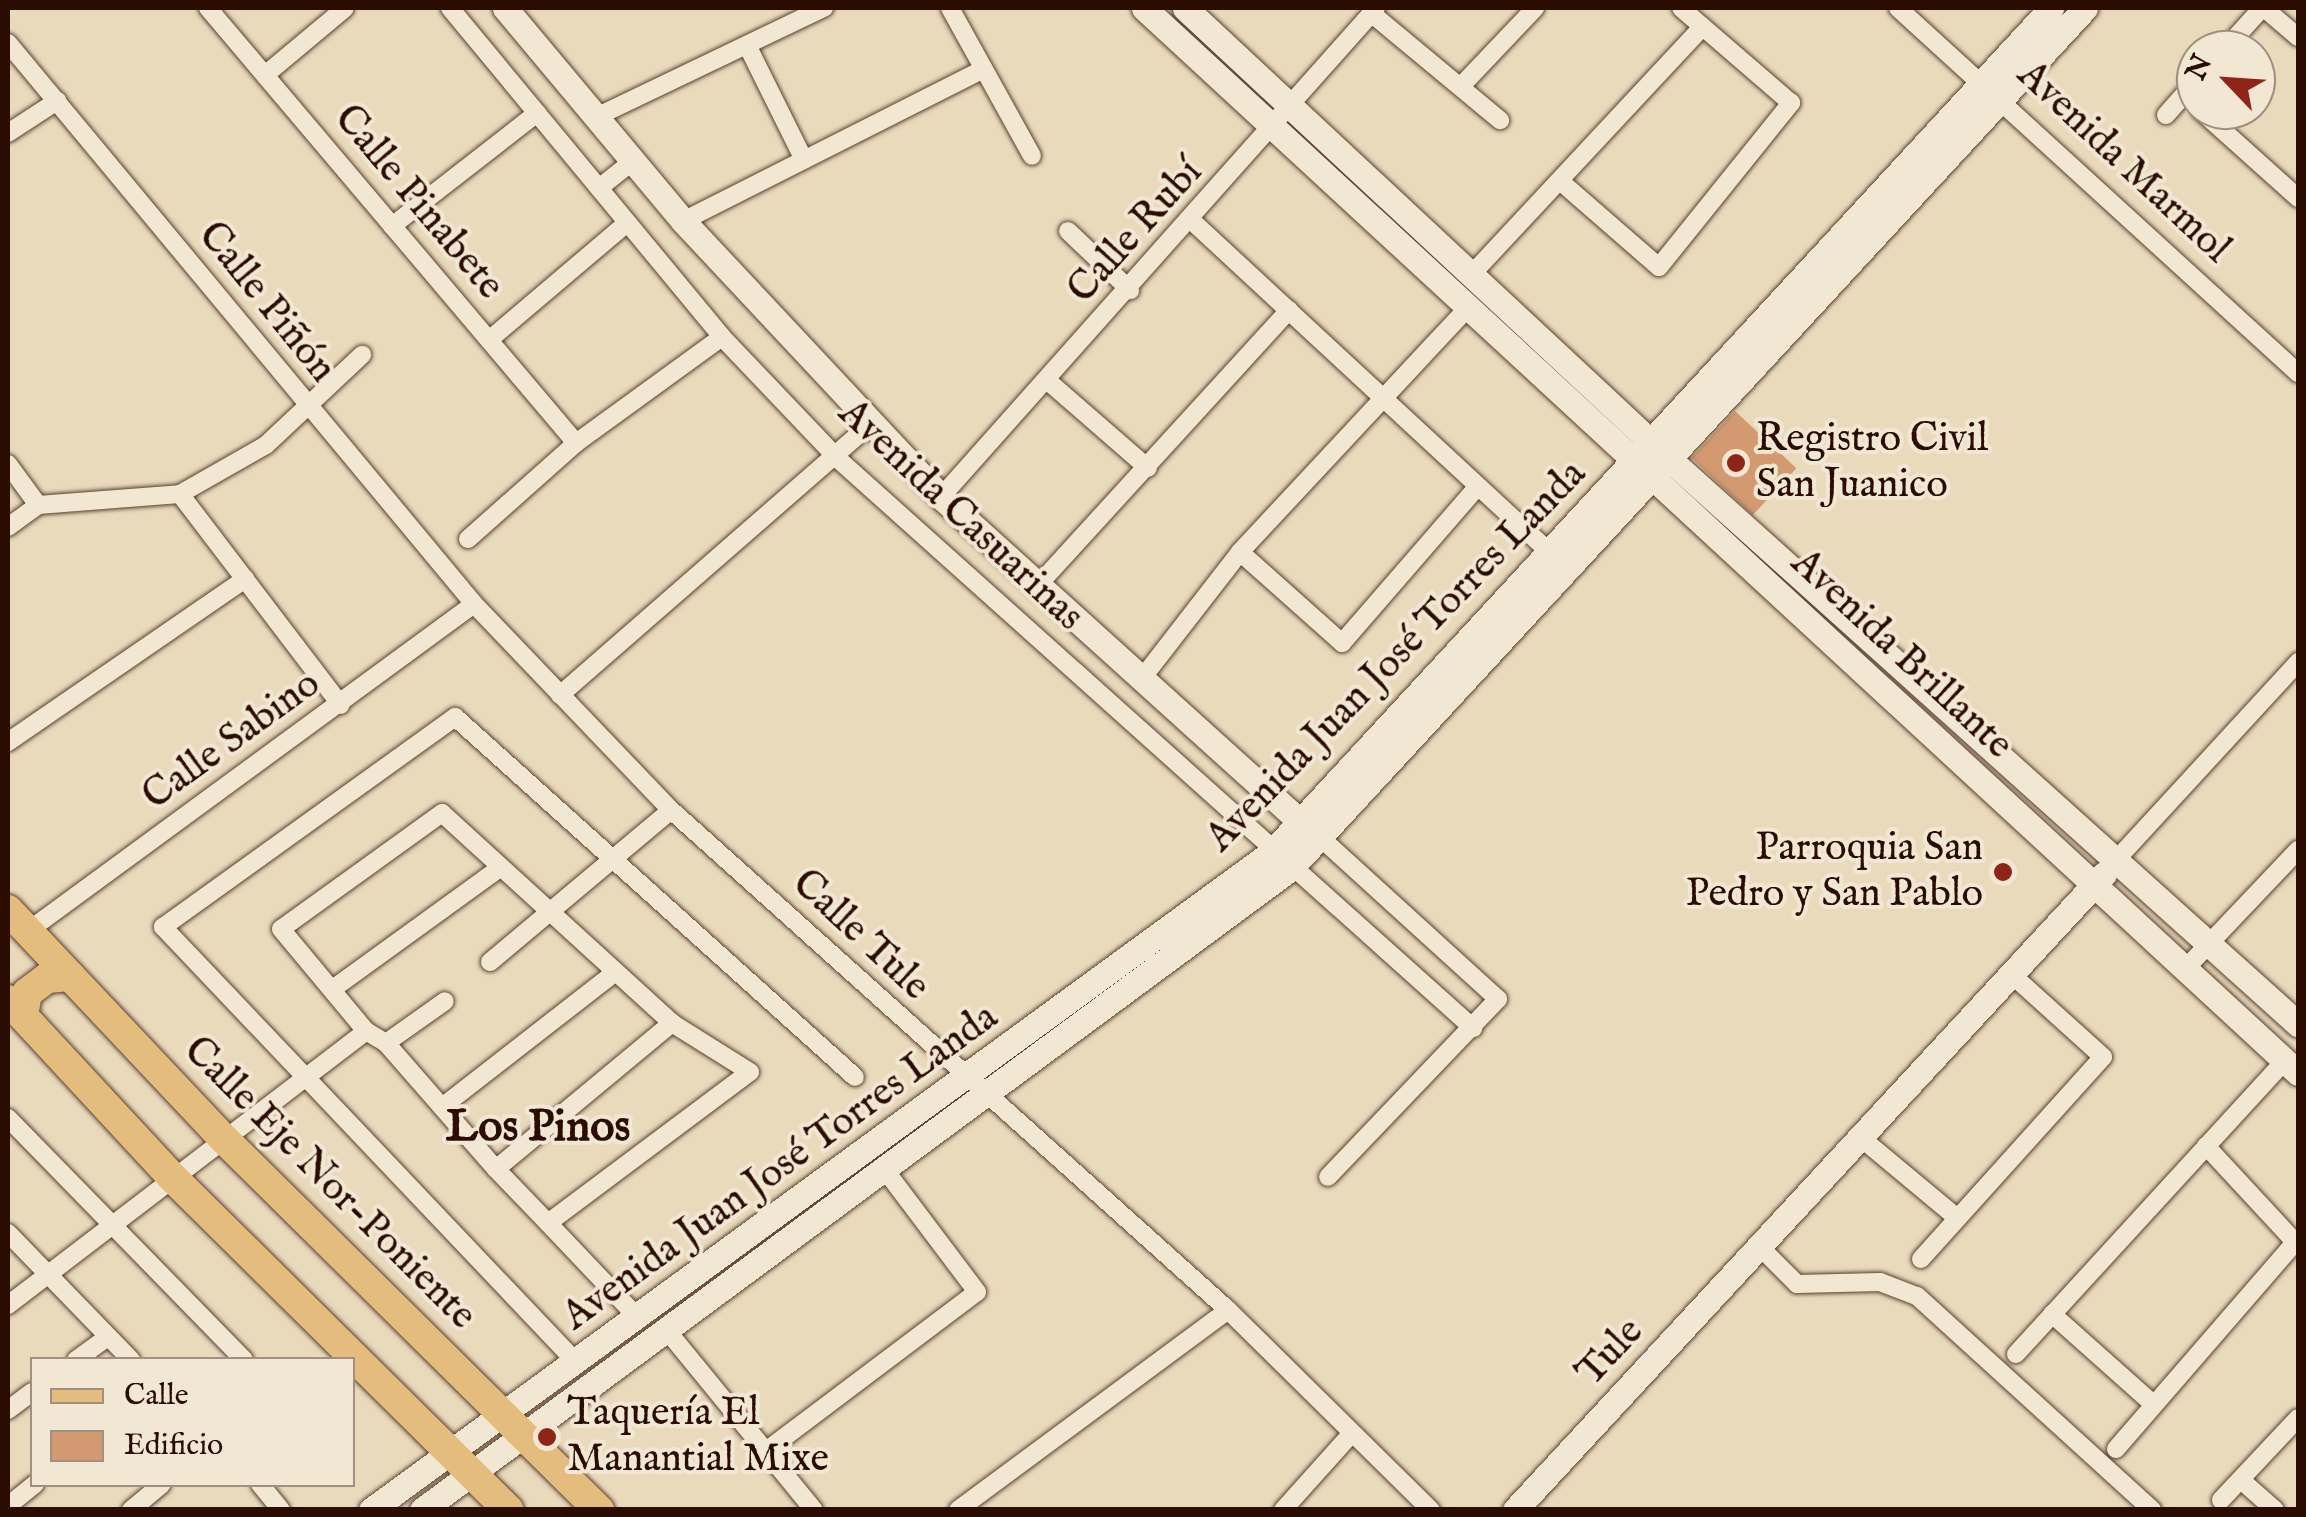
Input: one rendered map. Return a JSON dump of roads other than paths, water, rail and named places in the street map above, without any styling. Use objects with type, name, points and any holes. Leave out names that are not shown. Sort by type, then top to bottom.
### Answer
[{"type":"main road","name":"Avenida Casuarinas","points":[[505,8],[682,221],[942,497],[1140,681],[1322,839]]},
{"type":"main road","name":"Avenida Brillante","points":[[1144,8],[1471,275],[1653,461],[2095,884],[2292,1066]]},
{"type":"main road","name":"Avenida Brillante","points":[[1185,8],[1283,119],[1469,306],[2117,859],[2298,1024]]},
{"type":"main road","name":"Avenida Juan José Torres Landa","points":[[371,1510],[501,1413],[975,1089],[1281,861],[1322,839],[1653,461],[1991,88],[2051,8]]},
{"type":"main road","name":"Avenida Juan José Torres Landa","points":[[1991,88],[2084,8]]},
{"type":"main road","name":"Avenida Juan José Torres Landa","points":[[1281,861],[1300,822],[1552,554],[1653,461]]},
{"type":"main road","name":"Tule","points":[[1515,1510],[2117,859]]},
{"type":"main road","name":"Calle Eje Nor-Poniente","points":[[16,929],[70,976],[224,1139],[598,1510]]},
{"type":"main road","points":[[70,976],[47,978],[15,1008],[173,1178],[452,1448],[510,1510]]},
{"type":"main road","name":"Avenida Juan José Torres Landa","points":[[422,1510],[668,1334],[885,1170],[975,1089]]},
{"type":"street","name":"Calle Pinabete","points":[[208,8],[576,443]]},
{"type":"street","points":[[265,76],[345,8]]},
{"type":"street","name":"Avenida Casuarinas","points":[[450,8],[722,337],[838,458],[1281,861],[1473,1028],[1498,1000],[1322,839]]},
{"type":"street","points":[[596,117],[824,8]]},
{"type":"street","points":[[950,8],[1032,156]]},
{"type":"street","points":[[1463,84],[1535,8]]},
{"type":"street","points":[[1560,181],[1659,267],[1791,102],[1681,8]]},
{"type":"street","name":"Avenida Marmol","points":[[1898,8],[1991,88],[2298,373]]},
{"type":"street","points":[[2243,30],[2263,8],[2298,36]]},
{"type":"street","points":[[1373,10],[1500,120]]},
{"type":"street","name":"Calle Rubí","points":[[942,497],[1283,119],[1373,10]]},
{"type":"street","points":[[1471,275],[1702,27]]},
{"type":"street","name":"Calle Piñón","points":[[8,43],[307,408],[474,604]]},
{"type":"street","points":[[748,45],[804,160]]},
{"type":"street","points":[[682,221],[984,69]]},
{"type":"street","points":[[8,133],[57,101]]},
{"type":"street","points":[[2166,114],[2176,108]]},
{"type":"street","points":[[392,226],[536,113]]},
{"type":"street","points":[[2227,130],[2298,198]]},
{"type":"street","points":[[599,188],[633,161]]},
{"type":"street","points":[[1192,221],[1552,554]]},
{"type":"street","points":[[488,340],[627,223]]},
{"type":"street","points":[[1068,231],[1130,290]]},
{"type":"street","points":[[1140,681],[1240,552],[1469,306]]},
{"type":"street","points":[[1039,584],[1289,310]]},
{"type":"street","points":[[468,539],[576,443],[722,337]]},
{"type":"street","points":[[8,527],[38,505],[180,494],[266,445],[362,355]]},
{"type":"street","points":[[1049,382],[1148,468]]},
{"type":"street","points":[[560,695],[838,458],[872,423]]},
{"type":"street","points":[[8,464],[38,505]]},
{"type":"street","points":[[1240,552],[1342,643],[1477,486]]},
{"type":"street","points":[[180,494],[341,705]]},
{"type":"street","points":[[8,742],[245,579]]},
{"type":"street","name":"Calle Tule","points":[[474,604],[671,810],[975,1089],[1228,1310],[1431,1510]]},
{"type":"street","name":"Calle Sabino","points":[[16,929],[341,705],[474,604]]},
{"type":"street","points":[[2117,859],[2298,662]]},
{"type":"street","points":[[576,1362],[163,927],[454,716],[856,1077]]},
{"type":"street","points":[[490,962],[553,915],[609,859],[671,810]]},
{"type":"street","points":[[548,1223],[750,1072],[672,1023],[442,813],[281,929],[366,1031],[386,1043],[496,1168],[548,1223],[638,1318]]},
{"type":"street","points":[[2186,968],[2297,856]]},
{"type":"street","points":[[334,988],[500,868]]},
{"type":"street","points":[[442,1107],[614,972]]},
{"type":"street","points":[[1921,1259],[2103,1057],[2012,974]]},
{"type":"street","points":[[386,1043],[445,1001]]},
{"type":"street","points":[[496,1168],[672,1023]]},
{"type":"street","points":[[1328,1177],[1473,1028]]},
{"type":"street","points":[[8,1306],[366,1031]]},
{"type":"street","points":[[2016,1354],[2206,1146],[2292,1066]]},
{"type":"street","points":[[8,1118],[241,1357]]},
{"type":"street","points":[[1860,1137],[1956,1217]]},
{"type":"street","points":[[2116,1449],[2294,1242],[2206,1146]]},
{"type":"street","points":[[762,1454],[977,1292],[885,1170]]},
{"type":"street","points":[[8,1232],[127,1357]]},
{"type":"street","points":[[1761,1248],[1796,1284],[1880,1282],[1918,1296],[2152,1510]]},
{"type":"street","points":[[958,1510],[1228,1310]]},
{"type":"street","points":[[2052,1314],[2152,1404]]},
{"type":"street","points":[[668,1334],[762,1454],[814,1510]]},
{"type":"street","points":[[80,1357],[106,1338]]},
{"type":"street","points":[[8,1410],[30,1394]]},
{"type":"street","points":[[2222,1500],[2298,1418]]},
{"type":"street","points":[[1282,1510],[1352,1433]]},
{"type":"street","points":[[2241,1480],[2275,1510]]},
{"type":"street","points":[[14,1501],[31,1487]]},
{"type":"street","points":[[131,1510],[158,1487]]},
{"type":"place","name":"Registro Civil San Juanico","points":[[1736,463]]},
{"type":"place","name":"Parroquia San Pedro y San Pablo","points":[[2003,872]]},
{"type":"place","name":"Taquería El Manantial Mixe","points":[[547,1437]]},
{"type":"district","name":"Los Pinos","points":[[538,1128]]}]
